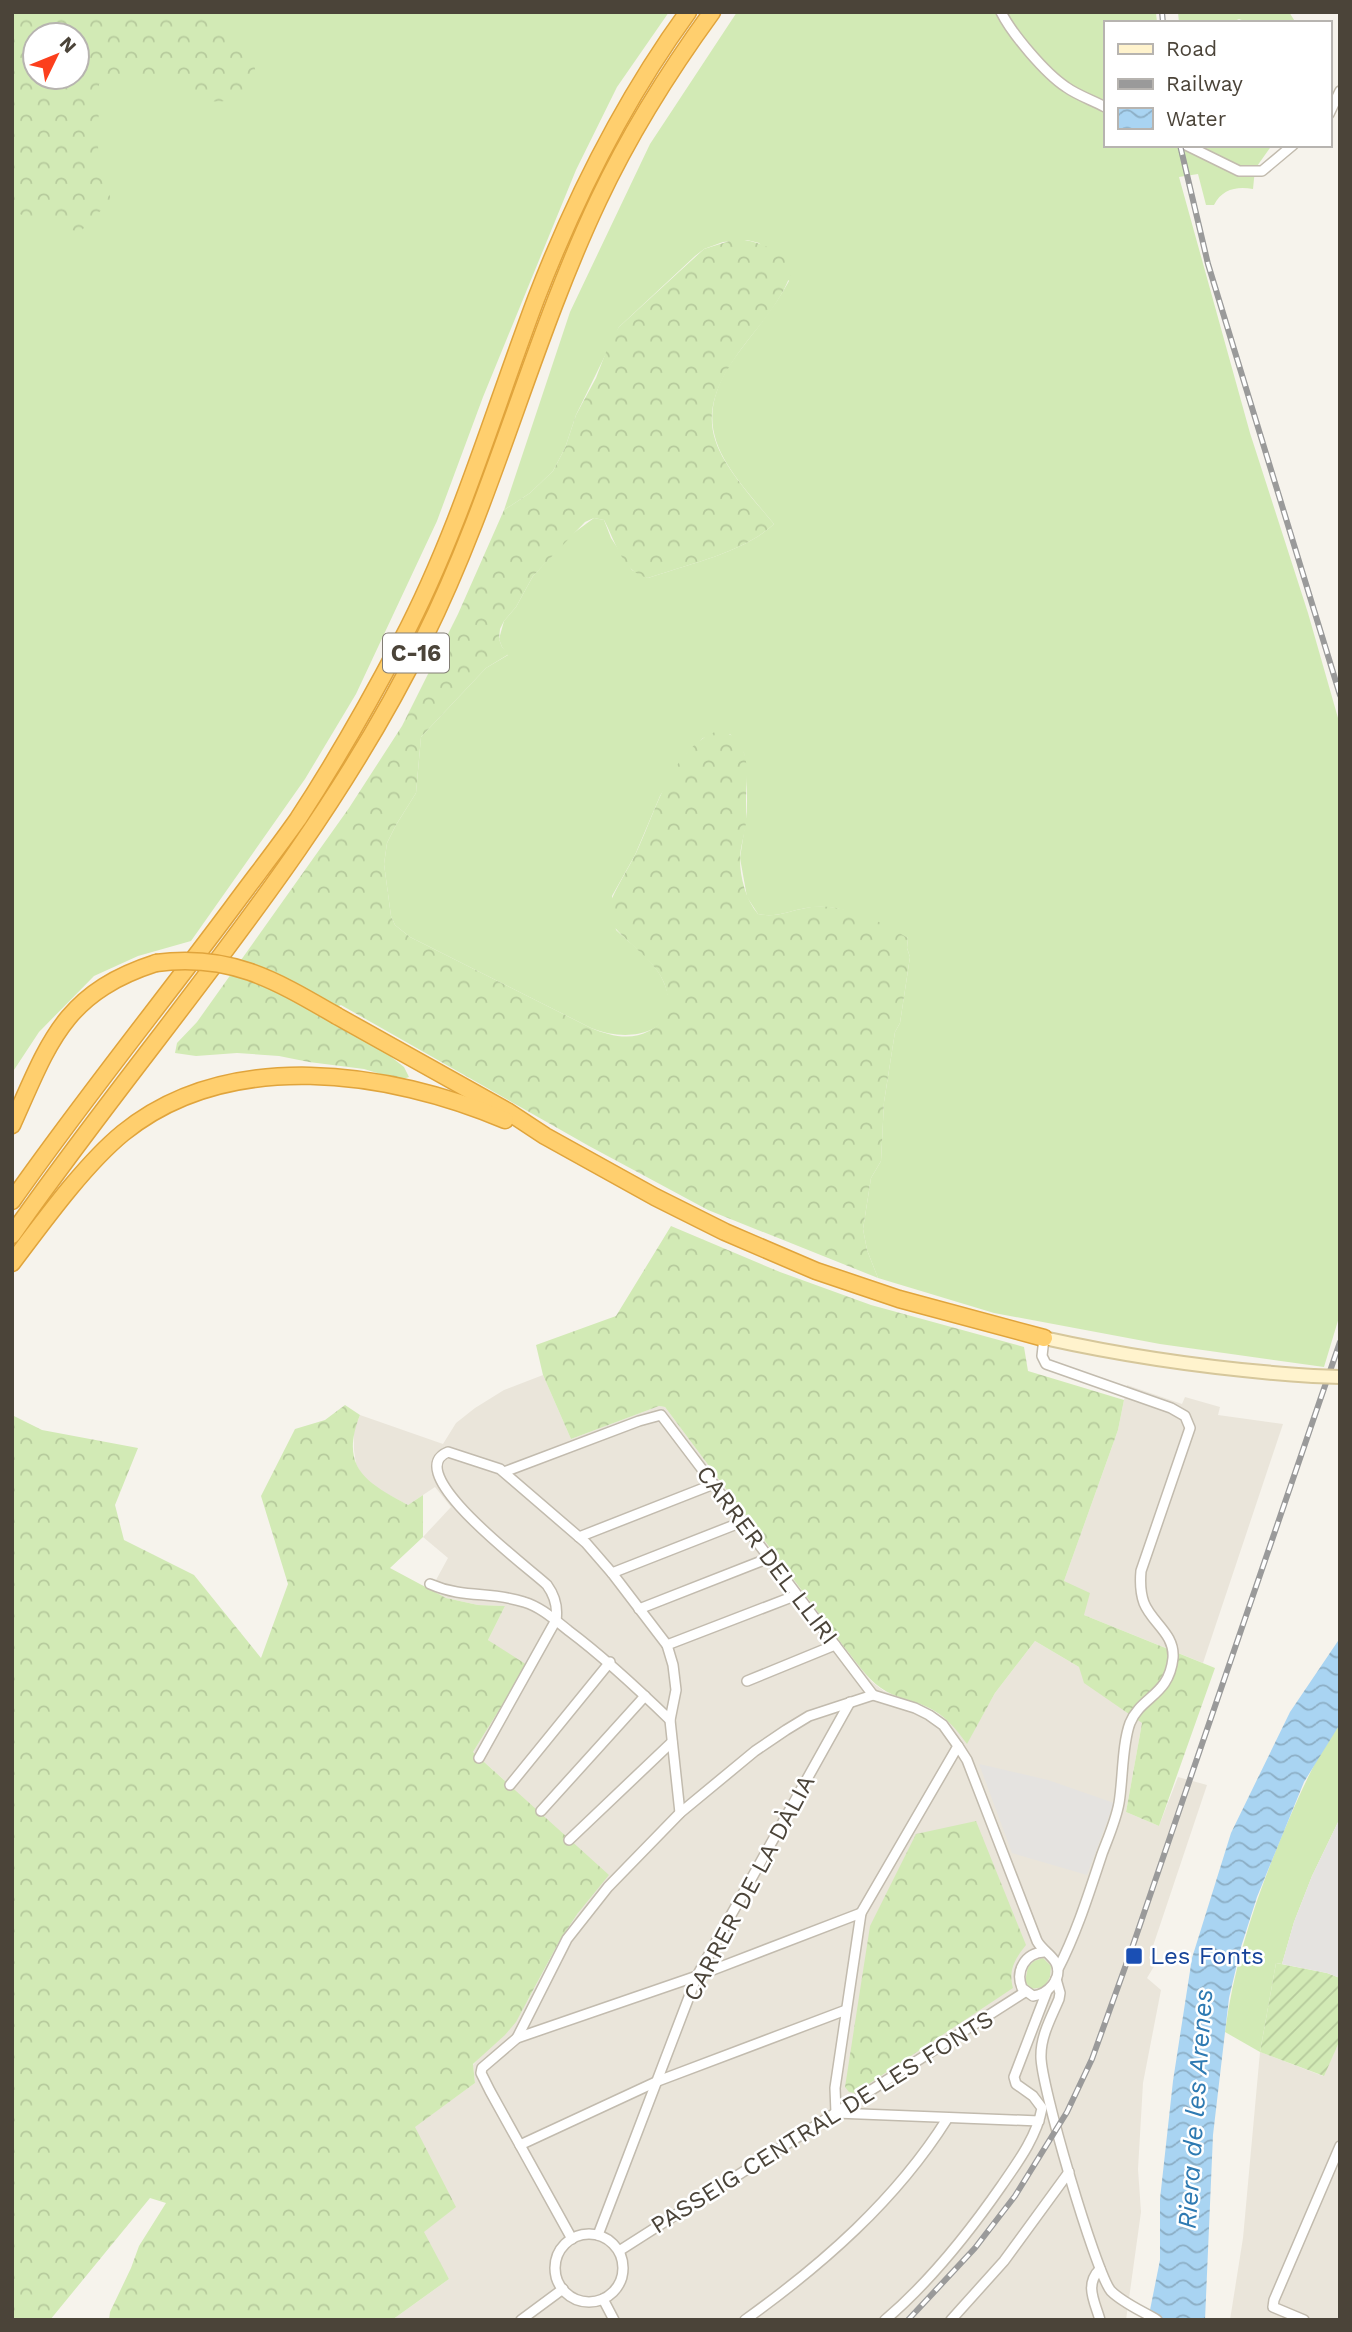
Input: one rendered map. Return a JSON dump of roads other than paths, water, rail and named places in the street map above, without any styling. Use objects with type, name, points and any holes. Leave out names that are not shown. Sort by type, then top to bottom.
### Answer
[{"type":"highway","name":"C-16","points":[[12,1201],[296,821],[366,706],[404,636],[437,564],[480,458],[537,297],[581,192],[627,107],[688,12]]},
{"type":"highway","name":"C-16","points":[[12,1235],[113,1095],[230,943],[348,775],[383,716],[424,639],[469,538],[555,304],[598,201],[643,117],[712,12]]},
{"type":"highway","points":[[12,1125],[52,1039],[77,1007],[106,983],[156,963],[187,960],[228,964],[271,980],[656,1197],[772,1253],[899,1299],[1044,1338]]},
{"type":"highway","points":[[12,1263],[70,1190],[104,1151],[124,1133],[179,1099],[240,1081],[310,1076],[397,1085],[468,1104],[545,1136]]},
{"type":"main road","points":[[1044,1338],[1164,1361],[1232,1370],[1340,1377]]},
{"type":"street","points":[[1001,12],[1037,60],[1059,82],[1104,107]]},
{"type":"street","points":[[1331,110],[1340,91]]},
{"type":"street","points":[[1190,147],[1239,171],[1262,171],[1291,147]]},
{"type":"street","points":[[885,2320],[938,2268],[978,2219],[1020,2159],[1039,2121],[1042,2108],[1039,2102],[1016,2084],[1014,2077],[1047,1992],[1072,1943],[1119,1806],[1129,1725],[1138,1711],[1165,1685],[1173,1661],[1171,1645],[1148,1611],[1140,1583],[1141,1571],[1189,1435],[1188,1422],[1180,1412],[1171,1408],[1046,1364],[1042,1356],[1044,1338]]},
{"type":"street","name":"CARRER DEL LLIRI","points":[[505,1472],[661,1415],[873,1695]]},
{"type":"street","points":[[479,1758],[556,1620],[557,1605],[547,1585],[466,1514],[443,1485],[438,1464],[440,1457],[449,1452],[500,1468],[579,1537],[612,1573],[667,1645],[676,1690],[670,1720],[680,1813]]},
{"type":"street","points":[[579,1537],[714,1484]]},
{"type":"street","points":[[612,1573],[742,1522]]},
{"type":"street","points":[[639,1609],[769,1558]]},
{"type":"street","points":[[430,1584],[465,1595],[509,1597],[528,1603],[556,1620],[610,1662],[670,1720]]},
{"type":"street","points":[[667,1645],[797,1595]]},
{"type":"street","points":[[747,1681],[835,1645]]},
{"type":"street","points":[[510,1785],[610,1662]]},
{"type":"street","points":[[517,2038],[567,1939],[608,1887],[680,1813],[755,1751],[809,1716],[873,1695],[915,1708],[943,1725],[967,1760],[1037,1941],[1053,1959],[1060,1993],[1044,2036],[1041,2064],[1069,2172],[1100,2269],[1110,2290],[1157,2320]]},
{"type":"street","points":[[541,1811],[645,1696]]},
{"type":"street","name":"CARRER DE LA DÀLIA","points":[[598,2235],[696,1976],[850,1702]]},
{"type":"street","points":[[569,1840],[672,1742]]},
{"type":"street","points":[[958,1746],[862,1913],[835,2088],[836,2113],[1039,2121]]},
{"type":"street","points":[[572,2239],[481,2073],[482,2068],[517,2038],[696,1976],[862,1913]]},
{"type":"street","points":[[1044,1952],[1030,1956],[1023,1964],[1019,1978],[1026,1992],[1034,1996],[1047,1992]]},
{"type":"street","name":"PASSEIG CENTRAL DE LES FONTS","points":[[619,2250],[1026,1992]]},
{"type":"street","points":[[520,2145],[658,2081],[846,2010]]},
{"type":"street","points":[[746,2320],[809,2272],[847,2238],[889,2195],[947,2119]]},
{"type":"street","points":[[1304,2320],[1273,2307],[1274,2300],[1340,2146]]},
{"type":"street","points":[[951,2320],[1004,2261],[1069,2172]]},
{"type":"street","points":[[587,2234],[598,2235],[619,2250],[624,2267],[623,2276],[615,2291],[603,2300],[577,2300],[563,2289],[556,2277],[555,2265],[562,2248],[572,2239],[587,2234]]},
{"type":"street","points":[[1100,2269],[1092,2280],[1091,2288],[1100,2320]]},
{"type":"street","points":[[521,2320],[563,2289]]},
{"type":"street","points":[[603,2300],[614,2320]]},
{"type":"water","name":"Riera de les Arenes","points":[[1340,1638],[1340,1724],[1304,1782],[1257,1897],[1229,1998],[1213,2135],[1205,2320],[1148,2320],[1160,2260],[1160,2199],[1173,2081],[1192,1958],[1231,1833],[1290,1712]]},
{"type":"railway","points":[[1162,12],[1163,21]]},
{"type":"railway","points":[[1180,147],[1208,264],[1340,695]]},
{"type":"railway","points":[[908,2320],[975,2248],[1015,2196],[1067,2112],[1092,2059],[1340,1342]]},
{"type":"place","name":"Les Fonts","points":[[1134,1956]]}]
